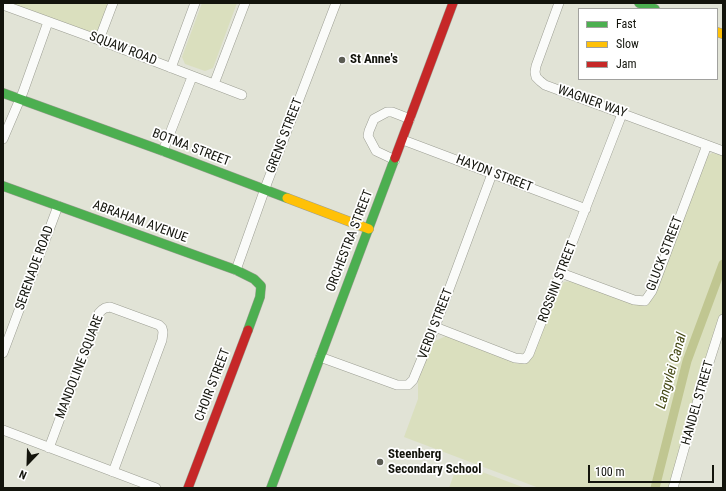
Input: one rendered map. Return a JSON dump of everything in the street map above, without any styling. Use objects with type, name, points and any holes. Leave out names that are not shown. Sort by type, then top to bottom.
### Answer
[{"type":"street","points":[[99,40],[113,3]]},
{"type":"street","points":[[171,68],[195,3]]},
{"type":"street","points":[[214,84],[245,3]]},
{"type":"street","name":"GRENS STREET","points":[[236,270],[264,190],[336,3]]},
{"type":"street","name":"ORCHESTRA STREET","points":[[271,488],[454,3]]},
{"type":"street","name":"WAGNER WAY","points":[[559,3],[536,66],[536,77],[545,85],[723,151]]},
{"type":"street","points":[[639,3],[652,8]]},
{"type":"street","name":"SQUAW ROAD","points":[[3,5],[242,95]]},
{"type":"street","points":[[3,139],[48,22]]},
{"type":"street","points":[[163,151],[192,77]]},
{"type":"street","name":"BOTMA STREET","points":[[3,93],[163,151],[369,229]]},
{"type":"street","points":[[395,160],[376,151],[368,136],[369,131],[374,119],[387,112],[392,112],[410,119]]},
{"type":"street","name":"ROSSINI STREET","points":[[435,327],[515,358],[525,358],[532,350],[622,114]]},
{"type":"street","name":"HAYDN STREET","points":[[403,140],[586,208]]},
{"type":"street","name":"GLUCK STREET","points":[[561,272],[634,300],[645,301],[652,291],[707,145]]},
{"type":"street","name":"VERDI STREET","points":[[320,357],[396,385],[408,385],[417,374],[492,174]]},
{"type":"street","name":"ABRAHAM AVENUE","points":[[3,186],[236,270],[254,279],[261,286],[261,291]]},
{"type":"street","name":"SERENADE ROAD","points":[[3,353],[58,206]]},
{"type":"street","name":"CHOIR STREET","points":[[188,488],[261,291]]},
{"type":"street","name":"MANDOLINE SQUARE","points":[[49,448],[99,313],[105,308],[110,307],[160,325],[163,332],[162,340],[113,472]]},
{"type":"street","name":"HANDEL STREET","points":[[673,488],[723,318]]},
{"type":"street","points":[[3,430],[156,488]]},
{"type":"green space","points":[[9,3],[110,3],[100,30],[91,35]]},
{"type":"green space","points":[[202,3],[237,3],[213,68],[205,71],[185,64],[182,57]]},
{"type":"green space","points":[[712,153],[723,155],[723,311],[671,488],[539,488],[404,437],[418,399],[418,381],[433,342],[446,336],[518,364],[527,362],[533,356],[560,287],[564,282],[572,281],[646,303],[653,298],[704,160]]},
{"type":"green space","points":[[458,463],[525,488],[449,488]]},
{"type":"waterway","name":"Langvlei Canal","points":[[655,488],[687,361],[723,264]]},
{"type":"traffic: fast","points":[[639,3],[652,8]]},
{"type":"traffic: fast","points":[[3,93],[287,198]]},
{"type":"traffic: fast","points":[[271,488],[395,158]]},
{"type":"traffic: fast","points":[[3,186],[236,270],[254,279],[261,286],[260,297],[248,330]]},
{"type":"traffic: slow","points":[[718,32],[723,34]]},
{"type":"traffic: slow","points":[[287,198],[369,229]]},
{"type":"traffic: jam","points":[[395,158],[453,3]]},
{"type":"traffic: jam","points":[[188,488],[248,330]]},
{"type":"place","name":"St Anne's","points":[[342,60]]},
{"type":"place","name":"Steenberg Secondary School","points":[[380,462]]}]
